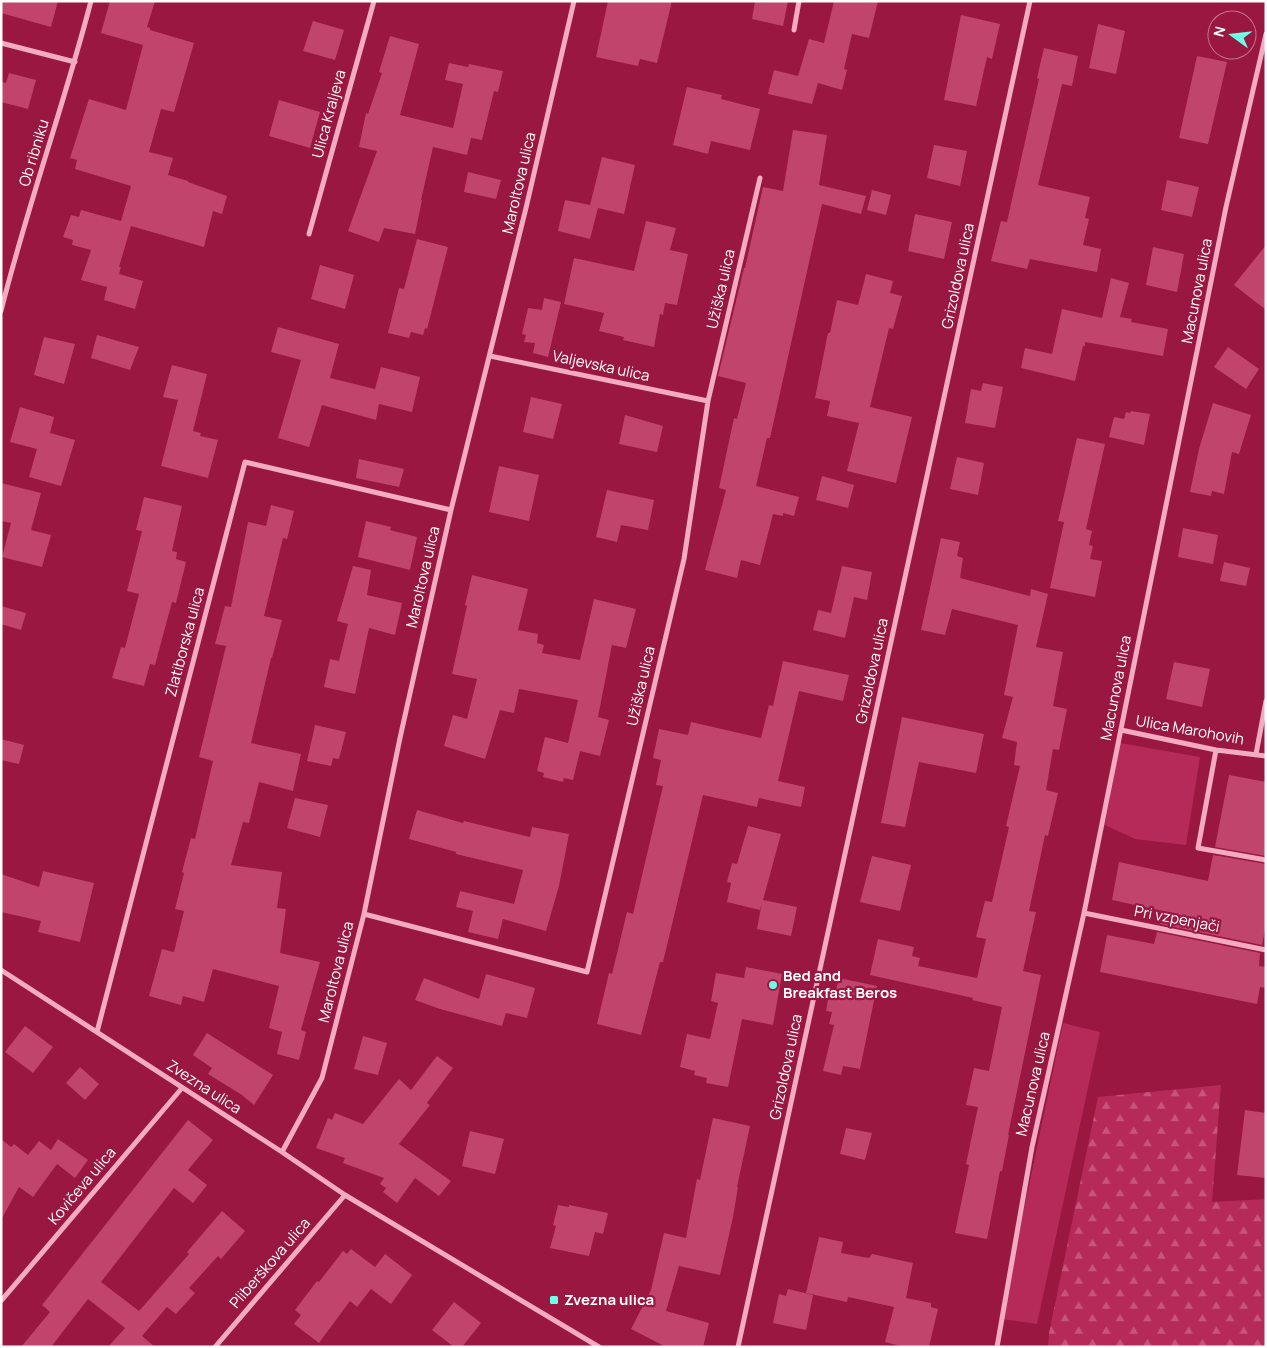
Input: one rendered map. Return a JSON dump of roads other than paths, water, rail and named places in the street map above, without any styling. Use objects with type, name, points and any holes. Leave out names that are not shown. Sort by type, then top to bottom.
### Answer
[{"type":"street","name":"Ob ribniku","points":[[1,311],[15,257],[75,62],[91,1]]},
{"type":"street","name":"Ulica Kraljeva","points":[[309,234],[374,1]]},
{"type":"street","name":"Maroltova ulica","points":[[282,1152],[322,1078],[364,914],[400,738],[451,510],[490,356],[574,1]]},
{"type":"street","points":[[794,30],[799,1]]},
{"type":"street","name":"Grizoldova ulica","points":[[738,1347],[1030,1]]},
{"type":"street","name":"Macunova ulica","points":[[996,1347],[1032,1146],[1084,913],[1226,207],[1266,34]]},
{"type":"street","points":[[1,43],[75,62]]},
{"type":"street","name":"Užiška ulica","points":[[364,914],[587,972],[684,559],[708,401],[760,178]]},
{"type":"street","name":"Valjevska ulica","points":[[490,356],[708,401]]},
{"type":"street","name":"Zlatiborska ulica","points":[[97,1032],[245,462],[451,510]]},
{"type":"street","name":"Ulica Marohovih","points":[[1256,754],[1266,701]]},
{"type":"street","name":"Ulica Marohovih","points":[[1121,730],[1216,750],[1266,756]]},
{"type":"street","points":[[1216,750],[1198,848],[1266,860]]},
{"type":"street","name":"Pri vzpenjači","points":[[1084,913],[1266,950]]},
{"type":"street","name":"Zvezna ulica","points":[[1,970],[282,1152],[345,1195],[599,1347]]},
{"type":"street","name":"Kovičeva ulica","points":[[1,1301],[182,1088]]},
{"type":"street","name":"Pliberškova ulica","points":[[215,1347],[345,1195]]},
{"type":"place","name":"Bed and Breakfast Beros","points":[[773,985]]},
{"type":"place","name":"Zvezna ulica","points":[[554,1300]]}]
